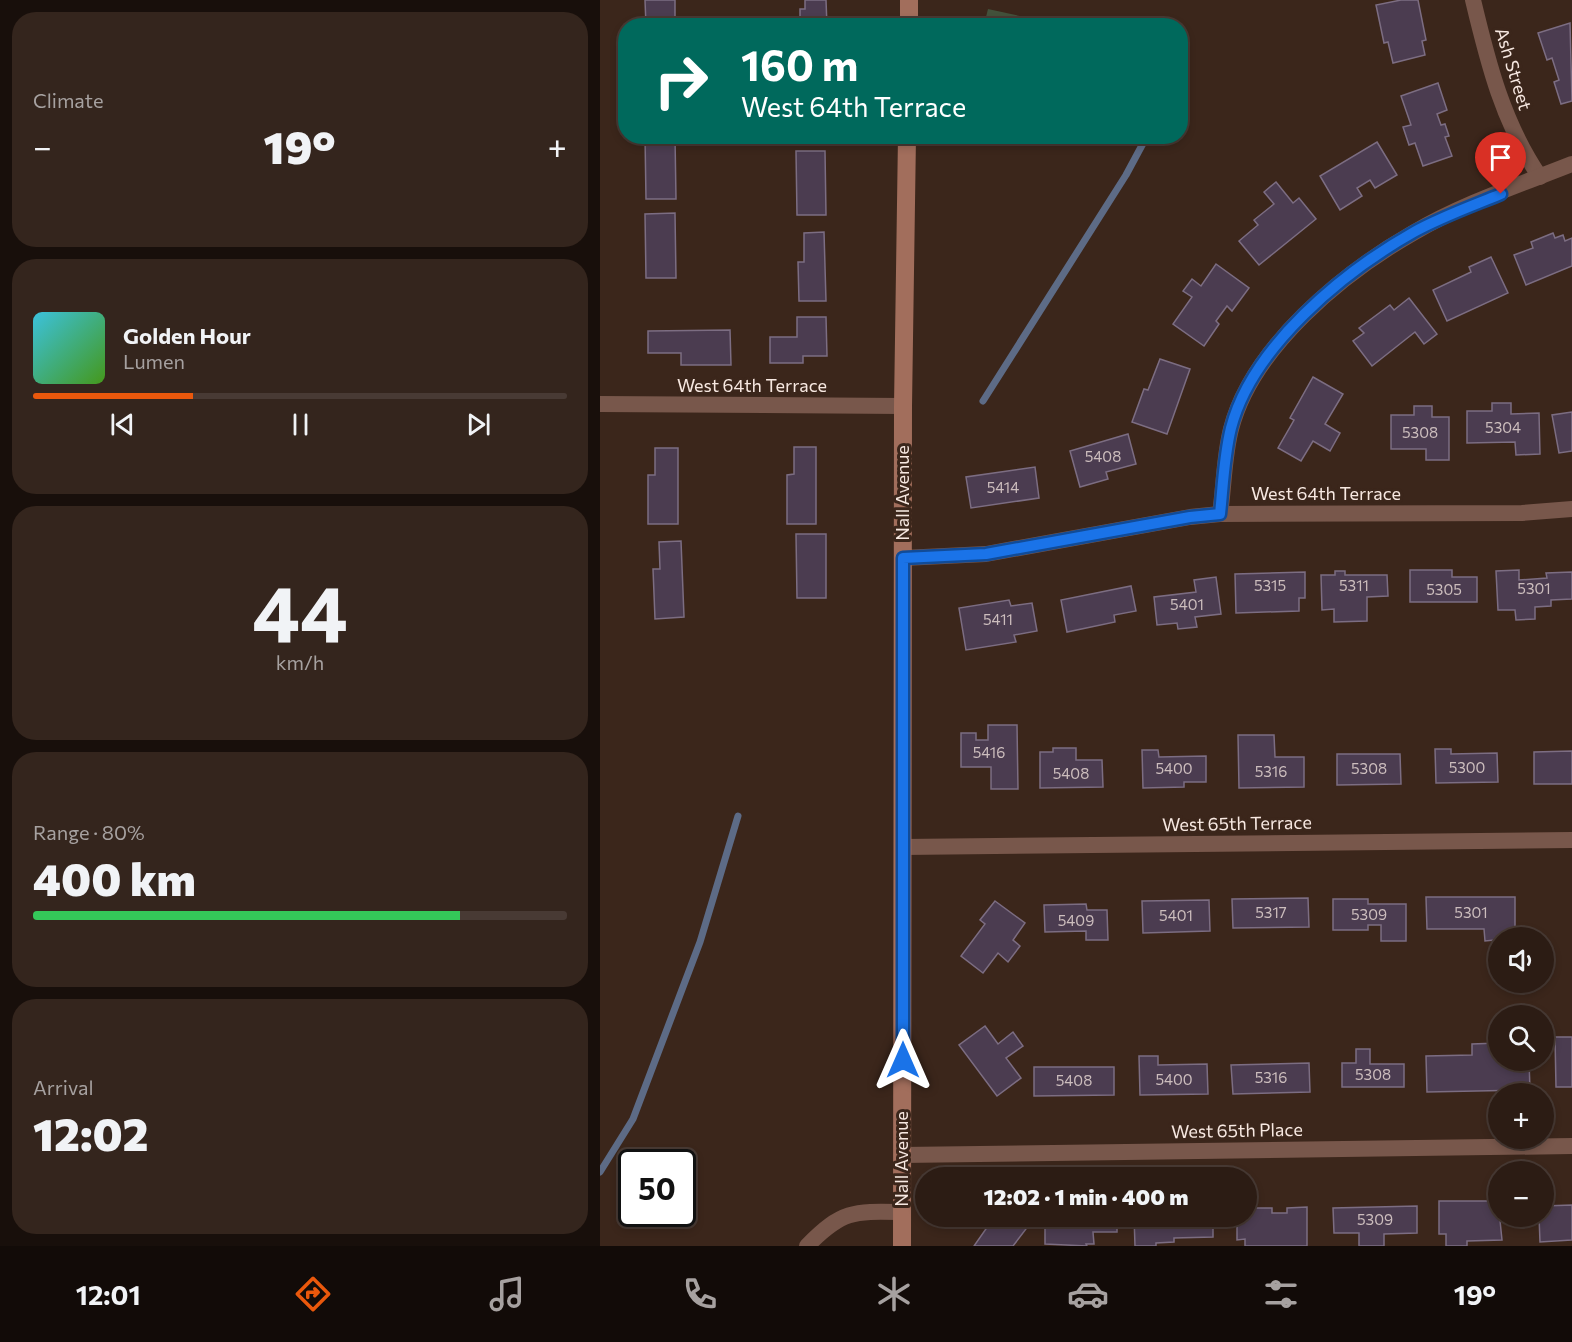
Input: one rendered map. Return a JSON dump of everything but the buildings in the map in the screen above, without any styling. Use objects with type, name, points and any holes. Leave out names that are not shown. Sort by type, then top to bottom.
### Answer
[{"type":"main road","points":[[909,0],[909,18]]},
{"type":"main road","name":"Nall Avenue","points":[[902,1246],[903,406],[907,144]]},
{"type":"street","name":"Ash Street","points":[[1473,0],[1488,62],[1507,119],[1522,152],[1540,177]]},
{"type":"street","points":[[1220,514],[1231,428],[1260,367],[1297,322],[1347,277],[1413,233],[1572,165]]},
{"type":"street","name":"West 64th Terrace","points":[[600,404],[903,406]]},
{"type":"street","name":"West 64th Terrace","points":[[903,558],[986,554],[1179,519],[1220,514],[1522,513],[1572,509]]},
{"type":"street","name":"West 65th Terrace","points":[[903,847],[1572,840]]},
{"type":"street","name":"West 65th Place","points":[[902,1155],[1572,1146]]},
{"type":"street","points":[[807,1246],[841,1216],[859,1212],[902,1212]]},
{"type":"green space","points":[[988,9],[1029,18],[986,18]]},
{"type":"waterway","points":[[983,401],[1126,175],[1143,144]]},
{"type":"waterway","points":[[600,1172],[633,1119],[700,942],[738,816]]},
{"type":"route","points":[[903,1060],[903,558],[986,554],[1190,517],[1220,514],[1231,428],[1260,367],[1297,322],[1347,277],[1413,233],[1501,194]]}]
